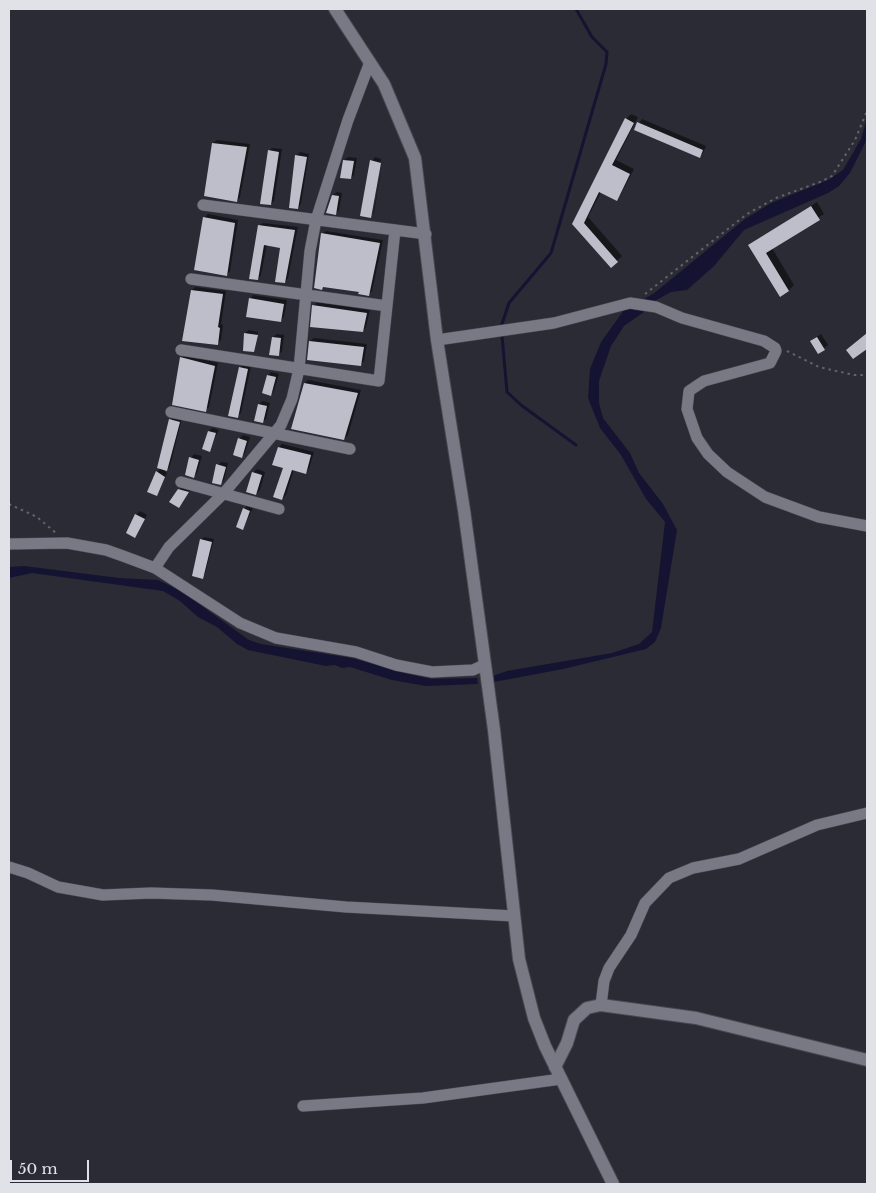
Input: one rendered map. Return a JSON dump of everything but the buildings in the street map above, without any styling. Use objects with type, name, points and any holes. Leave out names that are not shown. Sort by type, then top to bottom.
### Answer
[{"type":"street","points":[[334,9],[384,84],[413,152],[419,176],[437,340],[464,510],[486,685],[498,757],[519,959],[532,1010],[558,1073],[613,1184]]},
{"type":"street","points":[[155,568],[169,547],[224,494],[281,425],[292,399],[299,369],[310,251],[316,220],[348,120],[370,62]]},
{"type":"street","points":[[203,205],[426,234]]},
{"type":"street","points":[[181,350],[379,381],[395,230]]},
{"type":"street","points":[[192,279],[387,306]]},
{"type":"street","points":[[437,340],[554,323],[630,303],[656,307],[682,318],[764,341],[775,348],[776,355],[770,363],[704,380],[690,391],[687,409],[697,438],[708,454],[727,472],[765,497],[819,517],[867,526]]},
{"type":"street","points":[[171,412],[350,449]]},
{"type":"street","points":[[181,482],[279,509]]},
{"type":"street","points":[[9,544],[67,543],[106,550],[155,568],[240,623],[276,638],[356,652],[396,665],[432,672],[485,668]]},
{"type":"street","points":[[601,1005],[604,981],[609,968],[631,935],[644,903],[668,878],[693,868],[739,858],[817,825],[867,813]]},
{"type":"street","points":[[9,867],[28,873],[58,887],[103,896],[152,893],[212,895],[346,907],[514,916]]},
{"type":"street","points":[[558,1073],[574,1020],[587,1008],[601,1005],[696,1018],[867,1060]]},
{"type":"street","points":[[303,1106],[423,1098],[558,1073]]},
{"type":"path","points":[[630,303],[665,280],[747,214],[776,198],[832,176],[855,140],[867,110]]},
{"type":"path","points":[[775,348],[781,348],[819,367],[854,375],[867,375]]},
{"type":"path","points":[[9,504],[37,517],[67,543]]},
{"type":"shaded area","points":[[867,118],[867,137],[865,143],[850,173],[839,186],[828,193],[744,230],[714,266],[687,290],[671,292],[653,302],[644,299],[653,294],[745,219],[771,203],[828,180],[843,170],[861,139]]},
{"type":"shaded area","points":[[635,307],[644,312],[624,326],[611,346],[599,381],[599,403],[603,418],[630,453],[639,473],[663,504],[677,530],[661,628],[655,642],[646,649],[563,669],[494,682],[493,676],[507,671],[612,653],[639,644],[652,632],[665,522],[646,499],[621,455],[600,428],[588,398],[590,369],[601,342],[624,310]]},
{"type":"shaded area","points":[[24,566],[119,578],[158,580],[181,591],[249,640],[261,644],[352,658],[432,679],[477,678],[478,684],[426,686],[392,680],[350,667],[326,666],[248,650],[163,591],[32,573],[9,578],[9,567]]},
{"type":"waterway","points":[[501,327],[509,303],[551,253],[606,64],[607,52],[592,37],[576,9]]},
{"type":"waterway","points":[[502,336],[507,392],[521,405],[576,445]]}]
